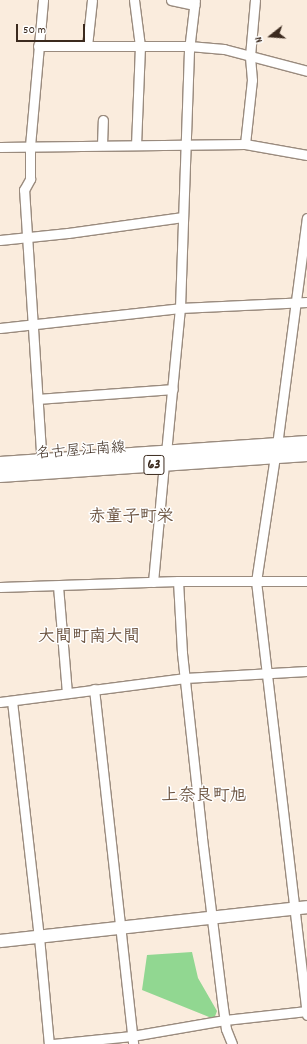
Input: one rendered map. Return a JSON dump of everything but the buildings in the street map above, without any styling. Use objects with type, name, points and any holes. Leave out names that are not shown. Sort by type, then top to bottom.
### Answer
[{"type":"main road","name":"名古屋江南線","points":[[276,451],[307,443]]},
{"type":"main road","name":"名古屋江南線","points":[[0,464],[42,466],[276,451],[307,454]]},
{"type":"main road","name":"名古屋江南線","points":[[0,475],[42,466]]},
{"type":"street","points":[[42,466],[34,324],[24,190],[30,179],[30,146],[43,0]]},
{"type":"street","points":[[87,46],[92,0]]},
{"type":"street","points":[[134,0],[140,46],[136,145]]},
{"type":"street","points":[[153,582],[180,308],[190,46],[194,3],[170,0]]},
{"type":"street","points":[[245,144],[252,80],[250,56],[255,0]]},
{"type":"street","points":[[38,46],[190,46],[224,48],[307,71]]},
{"type":"street","points":[[102,145],[103,120]]},
{"type":"street","points":[[0,147],[245,144],[307,155]]},
{"type":"street","points":[[0,240],[183,217]]},
{"type":"street","points":[[53,1044],[133,1040],[225,1020],[307,1012],[301,907],[266,672],[256,581],[276,451],[307,218]]},
{"type":"street","points":[[0,328],[180,308],[307,302]]},
{"type":"street","points":[[38,399],[172,390]]},
{"type":"street","points":[[0,586],[58,586],[178,581],[307,581]]},
{"type":"street","points":[[178,581],[184,678],[225,1020],[232,1044]]},
{"type":"street","points":[[58,586],[67,693]]},
{"type":"street","points":[[0,702],[184,678],[266,672],[307,672]]},
{"type":"street","points":[[94,689],[133,1040]]},
{"type":"street","points":[[12,700],[39,937],[49,1044]]},
{"type":"street","points":[[0,941],[120,929],[301,907]]},
{"type":"green space","points":[[192,952],[198,978],[217,1011],[214,1019],[142,990],[147,955]]},
{"type":"district","name":"赤童子町栄","points":[[131,519]]},
{"type":"district","name":"大間町南大間","points":[[89,639]]},
{"type":"district","name":"上奈良町旭","points":[[204,798]]}]
